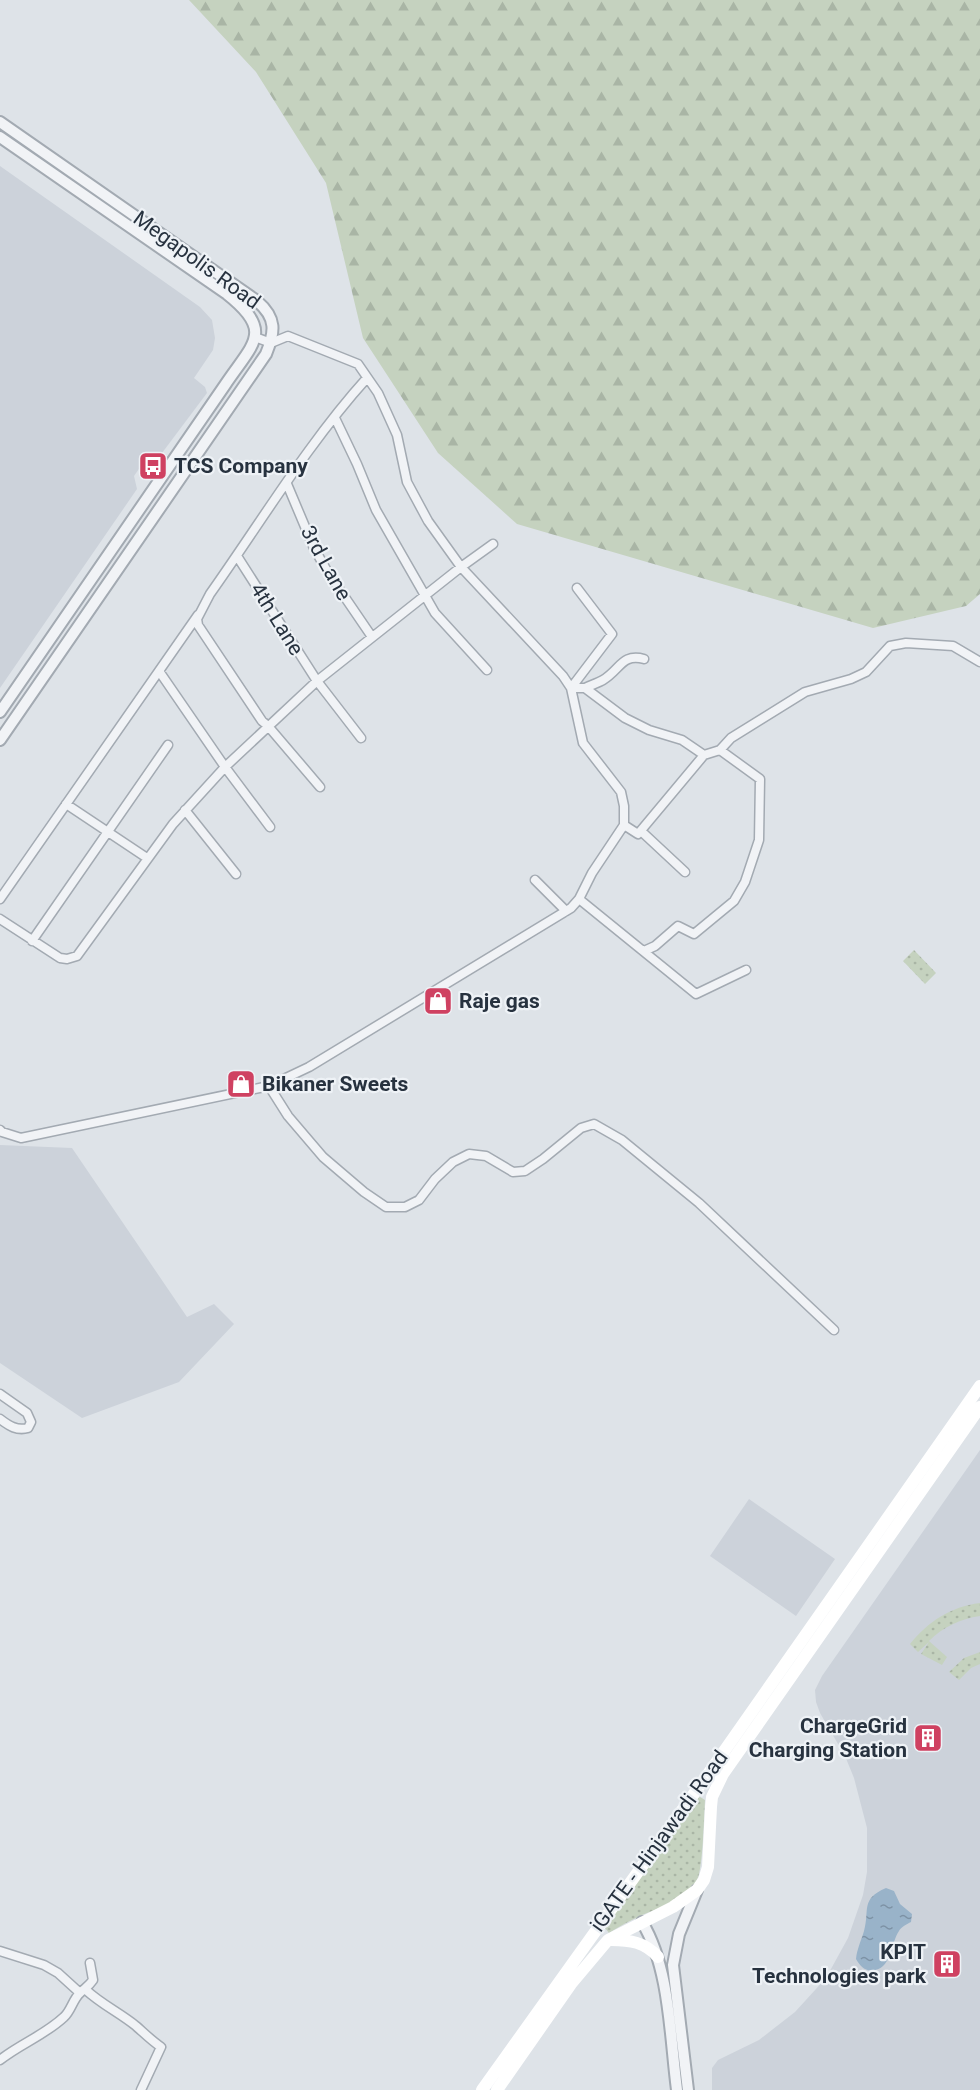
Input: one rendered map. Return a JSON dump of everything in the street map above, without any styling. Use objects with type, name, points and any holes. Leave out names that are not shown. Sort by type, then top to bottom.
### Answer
[{"type":"main road","name":"iGATE - Hinjawadi Road","points":[[482,2090],[980,1386]]},
{"type":"main road","name":"iGATE - Hinjawadi Road","points":[[497,2090],[572,1984],[608,1940],[673,1907],[697,1890],[704,1880],[708,1867],[712,1797],[723,1774],[980,1407]]},
{"type":"main road","points":[[698,1787],[712,1797]]},
{"type":"main road","points":[[608,1940],[637,1942],[651,1949],[658,1957]]},
{"type":"street","name":"Megapolis Road","points":[[0,122],[265,307],[272,321],[271,343]]},
{"type":"street","name":"Megapolis Road","points":[[0,137],[236,301],[253,319],[256,329],[252,345],[0,712]]},
{"type":"street","points":[[0,740],[260,364],[271,343],[288,336],[358,364],[378,393],[397,435],[407,482],[428,521],[461,567],[563,676],[571,688],[584,743],[621,792],[624,806],[624,825],[592,873],[579,898],[566,911],[309,1067],[269,1086],[21,1138],[0,1130]]},
{"type":"street","points":[[255,337],[271,343]]},
{"type":"street","points":[[0,899],[287,484],[335,418],[368,378]]},
{"type":"street","points":[[335,418],[376,510],[435,613],[487,670]]},
{"type":"street","name":"3rd Lane","points":[[287,484],[314,548],[372,637]]},
{"type":"street","points":[[0,919],[60,958],[67,959],[77,956],[147,858],[185,810],[225,766],[317,681],[493,544]]},
{"type":"street","name":"4th Lane","points":[[237,556],[317,681],[361,738]]},
{"type":"street","points":[[571,688],[612,634],[578,588]]},
{"type":"street","points":[[201,609],[197,619],[198,625],[262,722],[268,726],[320,787]]},
{"type":"street","points":[[624,825],[638,834],[704,755],[720,750],[731,738],[805,692],[851,679],[866,672],[890,646],[906,643],[953,646],[980,662]]},
{"type":"street","points":[[571,688],[585,688],[603,680],[629,657],[644,659]]},
{"type":"street","points":[[159,671],[270,827]]},
{"type":"street","points":[[585,688],[625,718],[649,730],[682,740],[704,755]]},
{"type":"street","points":[[32,941],[168,745]]},
{"type":"street","points":[[644,951],[655,946],[678,926],[694,934],[734,901],[746,882],[759,840],[760,779],[720,750]]},
{"type":"street","points":[[66,804],[147,858]]},
{"type":"street","points":[[185,810],[236,874]]},
{"type":"street","points":[[641,831],[685,872]]},
{"type":"street","points":[[535,880],[566,911]]},
{"type":"street","points":[[579,898],[696,994],[746,970]]},
{"type":"street","points":[[269,1086],[288,1116],[323,1157],[386,1208],[405,1207],[419,1200],[435,1179],[453,1162],[469,1154],[486,1156],[513,1172],[525,1171],[581,1128],[594,1124],[622,1140],[699,1203],[834,1330]]},
{"type":"street","points":[[0,1394],[27,1413],[31,1422],[28,1428],[20,1430],[0,1419]]},
{"type":"street","points":[[688,2090],[673,1965],[679,1934],[697,1890]]},
{"type":"street","points":[[642,1922],[658,1957],[663,1979],[676,2090]]},
{"type":"street","points":[[0,1951],[44,1965],[58,1973],[137,2027],[161,2047],[141,2090]]},
{"type":"street","points":[[0,2060],[66,2016],[93,1980],[90,1963]]},
{"type":"shaded area","points":[[0,166],[200,307],[212,320],[215,338],[213,350],[194,378],[205,387],[207,393],[162,453],[150,453],[134,476],[137,489],[0,688]]},
{"type":"shaded area","points":[[0,1145],[72,1148],[187,1317],[214,1304],[234,1324],[179,1382],[82,1418],[0,1363]]},
{"type":"shaded area","points":[[980,1450],[980,2090],[712,2090],[712,2068],[718,2060],[759,2040],[795,2012],[826,1978],[848,1938],[863,1895],[867,1872],[867,1828],[854,1778],[845,1756],[820,1713],[815,1690],[822,1676]]},
{"type":"shaded area","points":[[749,1499],[835,1559],[796,1616],[710,1556]]},
{"type":"green space","points":[[189,0],[980,0],[980,594],[966,606],[873,628],[517,524],[438,453],[363,338],[326,183],[256,72]]},
{"type":"green space","points":[[914,950],[936,973],[925,984],[903,961]]},
{"type":"green space","points":[[980,1603],[980,1616],[952,1624],[929,1641],[947,1657],[942,1665],[921,1654],[929,1642],[918,1652],[910,1644],[925,1628],[941,1616],[959,1608]]},
{"type":"green space","points":[[980,1652],[980,1664],[971,1668],[959,1680],[949,1672],[964,1658]]},
{"type":"green space","points":[[700,1797],[705,1800],[702,1854],[699,1874],[692,1888],[677,1900],[609,1933],[605,1928],[696,1799]]},
{"type":"water","points":[[886,1888],[894,1891],[900,1904],[912,1914],[911,1922],[899,1931],[885,1964],[881,1968],[868,1970],[863,1968],[856,1959],[857,1952],[866,1924],[869,1901],[872,1896]]},
{"type":"place","name":"TCS Company","points":[[153,466]]},
{"type":"place","name":"Raje gas","points":[[438,1001]]},
{"type":"place","name":"Bikaner Sweets","points":[[241,1084]]},
{"type":"place","name":"ChargeGrid Charging Station","points":[[928,1738]]},
{"type":"place","name":"KPIT Technologies park","points":[[947,1964]]}]
